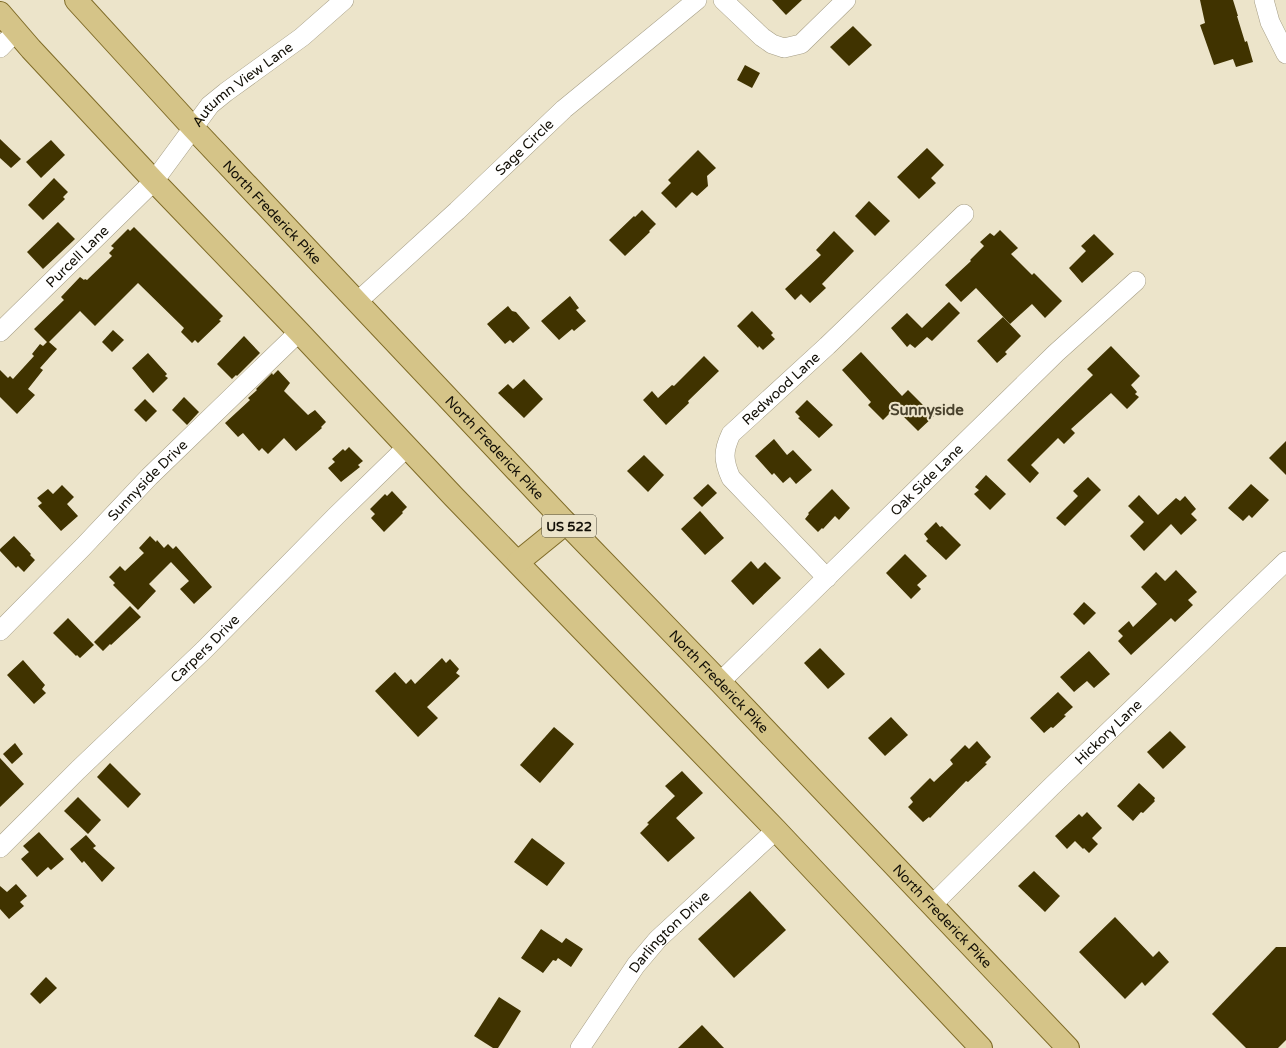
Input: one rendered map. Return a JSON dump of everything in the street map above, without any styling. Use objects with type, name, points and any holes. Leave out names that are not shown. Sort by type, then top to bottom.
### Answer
[{"type":"main road","name":"North Frederick Pike","points":[[76,0],[193,128],[566,523],[720,682],[1068,1048]]},
{"type":"main road","points":[[0,13],[154,181],[407,447],[776,830],[981,1048]]},
{"type":"main road","points":[[518,562],[566,523]]},
{"type":"street","name":"Autumn View Lane","points":[[154,181],[210,105],[302,37],[344,0]]},
{"type":"street","name":"Sage Circle","points":[[357,302],[457,211],[564,109],[697,0]]},
{"type":"street","points":[[723,0],[762,37],[772,44],[784,48],[801,44],[846,0]]},
{"type":"street","points":[[1264,0],[1270,22],[1286,54]]},
{"type":"street","points":[[0,48],[16,31]]},
{"type":"street","name":"Purcell Lane","points":[[0,332],[154,181]]},
{"type":"street","name":"Redwood Lane","points":[[827,578],[731,478],[724,457],[726,445],[732,434],[827,346],[964,214]]},
{"type":"street","name":"Oak Side Lane","points":[[720,682],[1056,353],[1136,281]]},
{"type":"street","name":"Sunnyside Drive","points":[[0,631],[83,547],[150,476],[299,332]]},
{"type":"street","name":"Carpers Drive","points":[[0,848],[78,770],[204,650],[336,516],[407,447]]},
{"type":"street","name":"Hickory Lane","points":[[932,905],[1051,787],[1286,561]]},
{"type":"street","name":"Darlington Drive","points":[[580,1048],[636,966],[658,939],[776,830]]},
{"type":"building","points":[[772,0],[802,0],[786,15]]},
{"type":"building","points":[[1200,0],[1233,0],[1245,42],[1247,41],[1253,62],[1236,67],[1233,59],[1214,65],[1200,25],[1205,23]]},
{"type":"building","points":[[853,26],[872,45],[849,66],[830,47]]},
{"type":"building","points":[[745,65],[760,73],[752,88],[737,80]]},
{"type":"building","points":[[0,139],[21,159],[11,168],[0,158]]},
{"type":"building","points":[[51,140],[65,155],[41,178],[26,162]]},
{"type":"building","points":[[927,148],[944,165],[931,178],[936,183],[919,199],[897,177]]},
{"type":"building","points":[[698,150],[716,168],[707,176],[708,186],[697,196],[692,192],[676,208],[661,193],[671,183],[668,180]]},
{"type":"building","points":[[54,178],[68,192],[63,197],[65,199],[43,220],[28,205]]},
{"type":"building","points":[[869,201],[890,221],[875,236],[855,216]]},
{"type":"building","points":[[642,210],[656,224],[649,231],[650,232],[625,256],[609,240]]},
{"type":"building","points":[[58,222],[75,239],[43,269],[27,252]]},
{"type":"building","points":[[134,227],[223,316],[219,320],[221,321],[198,343],[195,340],[192,343],[181,332],[184,328],[138,283],[95,326],[80,311],[49,342],[57,349],[40,368],[43,370],[28,389],[35,395],[17,414],[0,397],[0,370],[8,378],[10,376],[13,379],[34,356],[32,354],[40,344],[43,346],[47,342],[34,329],[64,300],[61,297],[80,277],[87,280],[112,256],[109,253],[114,248],[111,246],[128,229],[130,231]]},
{"type":"building","points":[[1000,230],[1018,248],[1011,254],[1032,275],[1034,273],[1062,301],[1045,318],[1032,304],[1010,324],[976,288],[961,302],[945,285],[971,261],[970,260],[984,246],[980,242],[990,233],[994,236]]},
{"type":"building","points":[[834,231],[854,251],[822,284],[826,288],[810,303],[801,294],[795,300],[785,289],[821,255],[816,250]]},
{"type":"building","points":[[1094,234],[1114,254],[1082,283],[1069,268],[1086,251],[1081,246]]},
{"type":"building","points":[[570,296],[579,308],[576,310],[586,321],[574,331],[572,329],[559,340],[541,321]]},
{"type":"building","points":[[949,302],[960,313],[932,341],[927,337],[915,348],[910,344],[907,347],[891,328],[907,313],[922,328]]},
{"type":"building","points":[[508,306],[512,311],[516,312],[530,328],[513,343],[510,340],[505,344],[487,324]]},
{"type":"building","points":[[752,311],[773,333],[771,335],[775,339],[763,350],[759,346],[758,348],[737,326]]},
{"type":"building","points":[[1003,317],[1021,336],[1005,352],[1007,354],[997,363],[977,341]]},
{"type":"building","points":[[113,330],[124,340],[112,352],[102,342]]},
{"type":"building","points":[[244,336],[260,353],[237,376],[236,375],[232,379],[217,364]]},
{"type":"building","points":[[1111,346],[1140,376],[1131,385],[1137,392],[1135,394],[1139,397],[1127,409],[1111,393],[1071,429],[1075,433],[1064,444],[1058,438],[1031,465],[1039,473],[1030,483],[1007,460],[1093,375],[1087,369]]},
{"type":"building","points":[[861,352],[902,396],[908,390],[934,416],[918,431],[895,408],[883,420],[868,405],[871,402],[842,370]]},
{"type":"building","points":[[148,353],[167,374],[165,376],[168,378],[153,393],[132,368]]},
{"type":"building","points":[[704,356],[719,371],[666,425],[643,400],[652,391],[658,398],[672,385],[674,386]]},
{"type":"building","points":[[278,370],[290,383],[284,391],[308,415],[315,410],[326,422],[321,427],[322,428],[296,451],[284,438],[268,454],[262,448],[259,451],[243,433],[238,437],[225,423],[250,400],[248,398],[272,373],[273,375]]},
{"type":"building","points":[[524,379],[543,399],[524,418],[498,393],[508,384],[513,389]]},
{"type":"building","points":[[184,397],[199,412],[187,425],[172,410]]},
{"type":"building","points":[[145,399],[157,411],[146,422],[134,410]]},
{"type":"building","points":[[807,400],[833,425],[819,438],[798,418],[800,417],[795,412]]},
{"type":"building","points":[[774,439],[787,455],[793,450],[812,470],[796,484],[790,477],[783,483],[774,473],[772,475],[755,456]]},
{"type":"building","points":[[1286,441],[1286,475],[1269,458]]},
{"type":"building","points":[[349,447],[363,461],[358,465],[360,467],[341,482],[328,468],[335,462],[332,459],[343,449],[345,451]]},
{"type":"building","points":[[644,455],[664,475],[648,492],[627,471]]},
{"type":"building","points":[[986,475],[1006,494],[990,510],[974,494],[979,490],[975,487]]},
{"type":"building","points":[[1088,477],[1101,490],[1065,526],[1056,518],[1078,496],[1073,491]]},
{"type":"building","points":[[708,484],[717,493],[702,507],[693,498]]},
{"type":"building","points":[[1251,484],[1269,500],[1252,518],[1249,515],[1243,521],[1228,508]]},
{"type":"building","points":[[62,485],[74,497],[67,504],[78,516],[61,531],[38,506],[42,503],[37,498],[48,489],[53,494]]},
{"type":"building","points":[[832,489],[850,508],[839,520],[835,516],[823,529],[822,528],[818,532],[805,519],[809,514],[808,513]]},
{"type":"building","points":[[392,491],[407,507],[384,532],[371,518],[375,514],[370,509],[385,494],[387,496]]},
{"type":"building","points":[[1139,495],[1158,515],[1176,498],[1180,501],[1185,496],[1196,509],[1191,514],[1197,520],[1181,535],[1171,524],[1144,551],[1130,536],[1144,522],[1128,506]]},
{"type":"building","points":[[700,511],[724,538],[705,555],[681,529]]},
{"type":"building","points":[[936,522],[961,545],[946,560],[926,541],[928,539],[924,534]]},
{"type":"building","points":[[14,536],[35,560],[24,572],[18,566],[16,568],[0,551],[0,549]]},
{"type":"building","points":[[150,536],[156,542],[157,540],[164,548],[168,544],[173,549],[176,546],[212,587],[194,604],[180,589],[189,581],[171,562],[149,584],[156,591],[138,610],[113,585],[115,583],[109,577],[120,566],[125,571],[144,553],[139,548]]},
{"type":"building","points":[[905,554],[927,576],[917,585],[921,589],[911,599],[886,573]]},
{"type":"building","points":[[751,561],[758,569],[765,562],[781,578],[753,605],[731,581]]},
{"type":"building","points":[[1176,570],[1197,592],[1188,600],[1193,605],[1175,622],[1171,618],[1131,655],[1118,641],[1123,636],[1118,631],[1129,621],[1133,627],[1157,604],[1141,587],[1156,572],[1165,581]]},
{"type":"building","points":[[1084,602],[1096,613],[1084,625],[1073,614]]},
{"type":"building","points":[[130,606],[141,617],[103,651],[94,642]]},
{"type":"building","points":[[68,618],[94,645],[80,658],[77,655],[76,656],[53,633]]},
{"type":"building","points":[[820,648],[845,674],[828,689],[804,663]]},
{"type":"building","points":[[1089,651],[1110,674],[1094,688],[1087,681],[1074,692],[1060,677]]},
{"type":"building","points":[[442,658],[446,663],[450,659],[459,669],[456,673],[460,676],[427,707],[438,718],[418,737],[375,691],[395,672],[406,684],[411,679],[415,684]]},
{"type":"building","points":[[23,660],[45,685],[42,689],[46,693],[34,704],[7,675]]},
{"type":"building","points":[[1058,692],[1073,707],[1053,728],[1051,727],[1044,733],[1030,718]]},
{"type":"building","points":[[891,717],[908,735],[885,756],[868,738]]},
{"type":"building","points":[[554,727],[574,744],[540,783],[520,765]]},
{"type":"building","points":[[1170,731],[1186,747],[1163,769],[1147,752]]},
{"type":"building","points":[[977,741],[991,757],[985,763],[987,764],[968,782],[966,781],[930,818],[929,817],[923,822],[908,807],[913,802],[910,798],[930,778],[934,782],[953,764],[950,760],[965,745],[969,749]]},
{"type":"building","points":[[15,743],[23,754],[12,764],[3,754]]},
{"type":"building","points":[[0,758],[24,784],[0,807]]},
{"type":"building","points":[[110,763],[141,794],[128,808],[97,777]]},
{"type":"building","points":[[682,771],[703,793],[676,818],[695,838],[668,862],[640,833],[649,824],[647,823],[675,796],[665,786]]},
{"type":"building","points":[[1139,783],[1155,798],[1155,801],[1143,813],[1141,812],[1133,821],[1117,806]]},
{"type":"building","points":[[78,797],[101,820],[88,834],[64,811]]},
{"type":"building","points":[[1087,812],[1102,828],[1092,838],[1098,844],[1089,853],[1075,841],[1067,849],[1055,836],[1079,814],[1082,817]]},
{"type":"building","points":[[39,832],[64,859],[51,870],[48,867],[37,877],[21,859],[29,852],[23,846]]},
{"type":"building","points":[[86,835],[96,846],[93,848],[115,868],[102,882],[84,861],[82,863],[70,849]]},
{"type":"building","points":[[532,838],[565,863],[547,886],[514,862]]},
{"type":"building","points":[[1034,871],[1060,896],[1045,912],[1018,886]]},
{"type":"building","points":[[16,884],[27,896],[20,902],[24,906],[9,919],[0,909],[0,886],[7,892]]},
{"type":"building","points":[[750,891],[786,930],[734,978],[698,939]]},
{"type":"building","points":[[1115,917],[1153,957],[1159,951],[1169,962],[1145,986],[1142,982],[1125,999],[1079,952]]},
{"type":"building","points":[[541,929],[562,943],[566,938],[583,949],[571,967],[558,958],[556,961],[553,960],[543,973],[521,958]]},
{"type":"building","points":[[1276,947],[1286,947],[1286,1040],[1278,1048],[1246,1048],[1212,1014]]},
{"type":"building","points":[[46,977],[57,988],[40,1004],[30,994]]},
{"type":"building","points":[[499,997],[521,1011],[498,1048],[493,1048],[474,1036]]},
{"type":"building","points":[[702,1025],[724,1048],[678,1048]]},
{"type":"district","name":"Sunnyside","points":[[927,410]]}]
